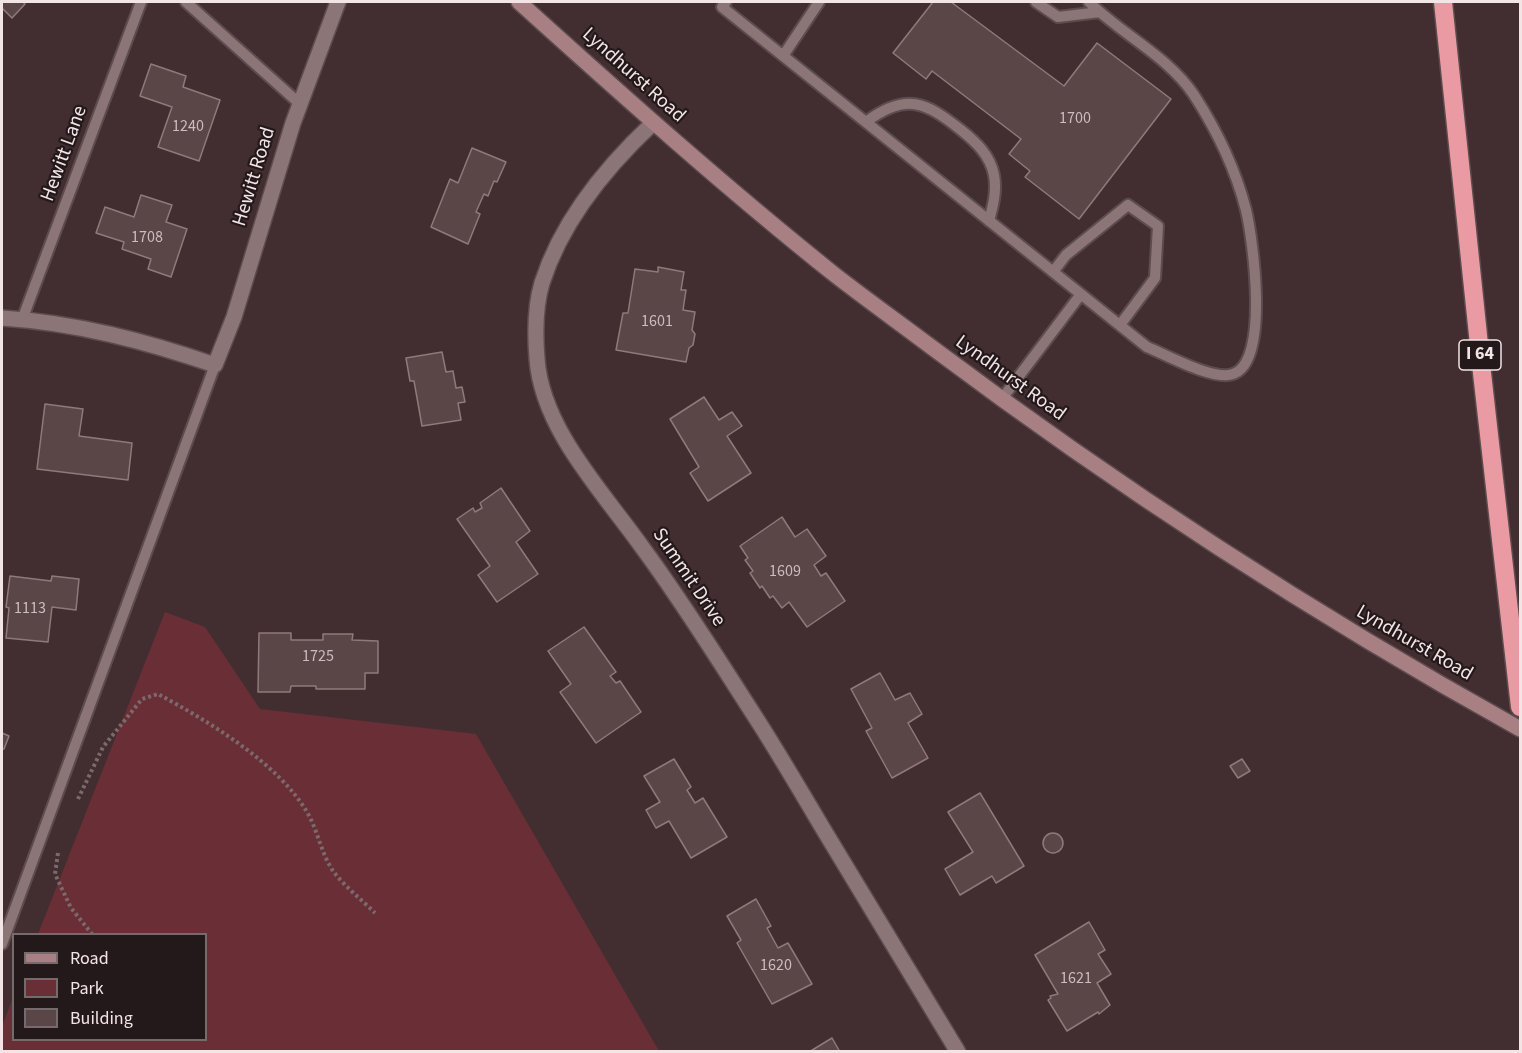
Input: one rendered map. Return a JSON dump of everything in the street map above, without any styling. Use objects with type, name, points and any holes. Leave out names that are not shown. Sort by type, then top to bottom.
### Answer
[{"type":"highway","name":"I 64","points":[[1443,2],[1482,373],[1521,707]]},
{"type":"main road","name":"Lyndhurst Road","points":[[519,2],[653,123],[836,276],[1001,400],[1213,546],[1348,630],[1521,729]]},
{"type":"street","name":"Hewitt Road","points":[[216,365],[234,317],[300,104],[338,2]]},
{"type":"street","name":"Summit Drive","points":[[653,123],[624,151],[586,197],[561,240],[542,284],[536,318],[537,361],[544,395],[558,428],[601,493],[643,548],[756,718],[958,1052]]},
{"type":"street","points":[[2,318],[88,328],[153,344],[216,365]]},
{"type":"lane","name":"Hewitt Lane","points":[[22,320],[141,2]]},
{"type":"lane","points":[[186,2],[300,104]]},
{"type":"lane","points":[[783,56],[819,2]]},
{"type":"lane","points":[[1036,2],[1058,17],[1100,12]]},
{"type":"lane","points":[[724,4],[783,56],[1148,347],[1215,374],[1232,375],[1247,362],[1251,352],[1255,327],[1256,294],[1246,210],[1233,174],[1203,109],[1191,91],[1168,66],[1089,2]]},
{"type":"lane","points":[[866,122],[893,106],[917,104],[937,111],[961,130],[977,143],[988,158],[994,175],[995,199],[989,221]]},
{"type":"lane","points":[[1053,272],[1066,255],[1128,205],[1158,226],[1155,278],[1120,326]]},
{"type":"lane","points":[[1001,400],[1081,294]]},
{"type":"lane","points":[[2,944],[216,365]]},
{"type":"path","points":[[77,802],[103,747],[142,699],[158,694],[237,742],[279,777],[307,813],[333,871],[375,913]]},
{"type":"path","points":[[58,852],[55,874],[71,908],[91,933]]},
{"type":"green space","points":[[165,612],[205,627],[260,709],[476,734],[659,1051],[2,1051],[2,1027],[12,1000],[12,1041],[207,1041],[207,933],[38,933]]},
{"type":"building","points":[[2,2],[23,2],[25,4],[12,18],[2,8]]},
{"type":"building","points":[[933,2],[951,2],[1064,86],[1097,43],[1171,99],[1079,219],[1025,177],[1030,171],[1009,154],[1021,139],[932,71],[926,79],[893,53]]},
{"type":"building","points":[[151,64],[186,76],[183,87],[220,100],[199,161],[158,147],[172,107],[140,96]]},
{"type":"building","points":[[472,148],[506,162],[488,196],[484,194],[476,212],[480,214],[468,244],[431,227],[450,179],[458,183]]},
{"type":"building","points":[[141,195],[172,205],[166,222],[187,229],[171,277],[148,269],[151,259],[122,249],[124,242],[96,233],[105,207],[134,217]]},
{"type":"building","points":[[658,267],[684,272],[681,290],[686,290],[683,310],[695,312],[692,330],[695,334],[686,362],[616,350],[623,313],[628,313],[635,269],[658,272]]},
{"type":"building","points":[[442,352],[446,372],[453,371],[456,388],[462,387],[465,402],[458,403],[461,420],[422,426],[414,381],[410,381],[406,358]]},
{"type":"building","points":[[704,397],[719,420],[732,412],[742,426],[727,436],[751,473],[708,501],[690,473],[699,467],[670,419]]},
{"type":"building","points":[[45,404],[83,409],[79,436],[132,443],[128,480],[37,469]]},
{"type":"building","points":[[501,488],[530,531],[516,542],[538,574],[497,602],[478,575],[490,566],[457,519],[473,508],[475,512],[482,508],[480,503]]},
{"type":"building","points":[[782,517],[795,537],[807,529],[826,556],[814,565],[821,576],[826,573],[845,601],[807,627],[789,602],[782,608],[773,596],[770,598],[762,586],[760,588],[750,573],[753,571],[745,560],[748,558],[740,546]]},
{"type":"building","points":[[10,576],[51,581],[52,576],[79,579],[76,610],[52,607],[48,642],[6,638],[9,608],[6,607]]},
{"type":"building","points":[[584,627],[616,672],[610,676],[616,683],[620,681],[641,712],[596,743],[560,692],[571,684],[548,651]]},
{"type":"building","points":[[259,633],[291,633],[291,640],[323,640],[323,634],[353,634],[352,640],[378,641],[378,673],[365,673],[365,689],[316,689],[316,686],[291,686],[290,692],[258,692]]},
{"type":"building","points":[[880,673],[895,700],[910,693],[922,714],[908,723],[928,758],[892,778],[866,731],[872,728],[851,689]]},
{"type":"building","points":[[2,733],[9,736],[4,749],[2,749]]},
{"type":"building","points":[[674,759],[691,787],[687,790],[695,803],[703,798],[727,837],[691,858],[669,821],[656,828],[646,810],[660,802],[644,776]]},
{"type":"building","points":[[1242,759],[1250,771],[1238,778],[1230,766]]},
{"type":"building","points":[[980,793],[1024,866],[996,883],[992,876],[960,895],[945,869],[973,852],[948,812]]},
{"type":"building","points":[[1053,833],[1060,836],[1063,843],[1060,850],[1053,853],[1046,850],[1043,843],[1046,836]]},
{"type":"building","points":[[756,899],[771,926],[767,928],[778,948],[788,943],[812,984],[772,1004],[737,943],[741,940],[727,916]]},
{"type":"building","points":[[1089,922],[1105,950],[1098,954],[1111,974],[1097,983],[1110,1005],[1099,1014],[1098,1012],[1067,1031],[1048,1000],[1050,996],[1058,994],[1035,955]]},
{"type":"building","points":[[832,1038],[840,1052],[809,1052]]}]
